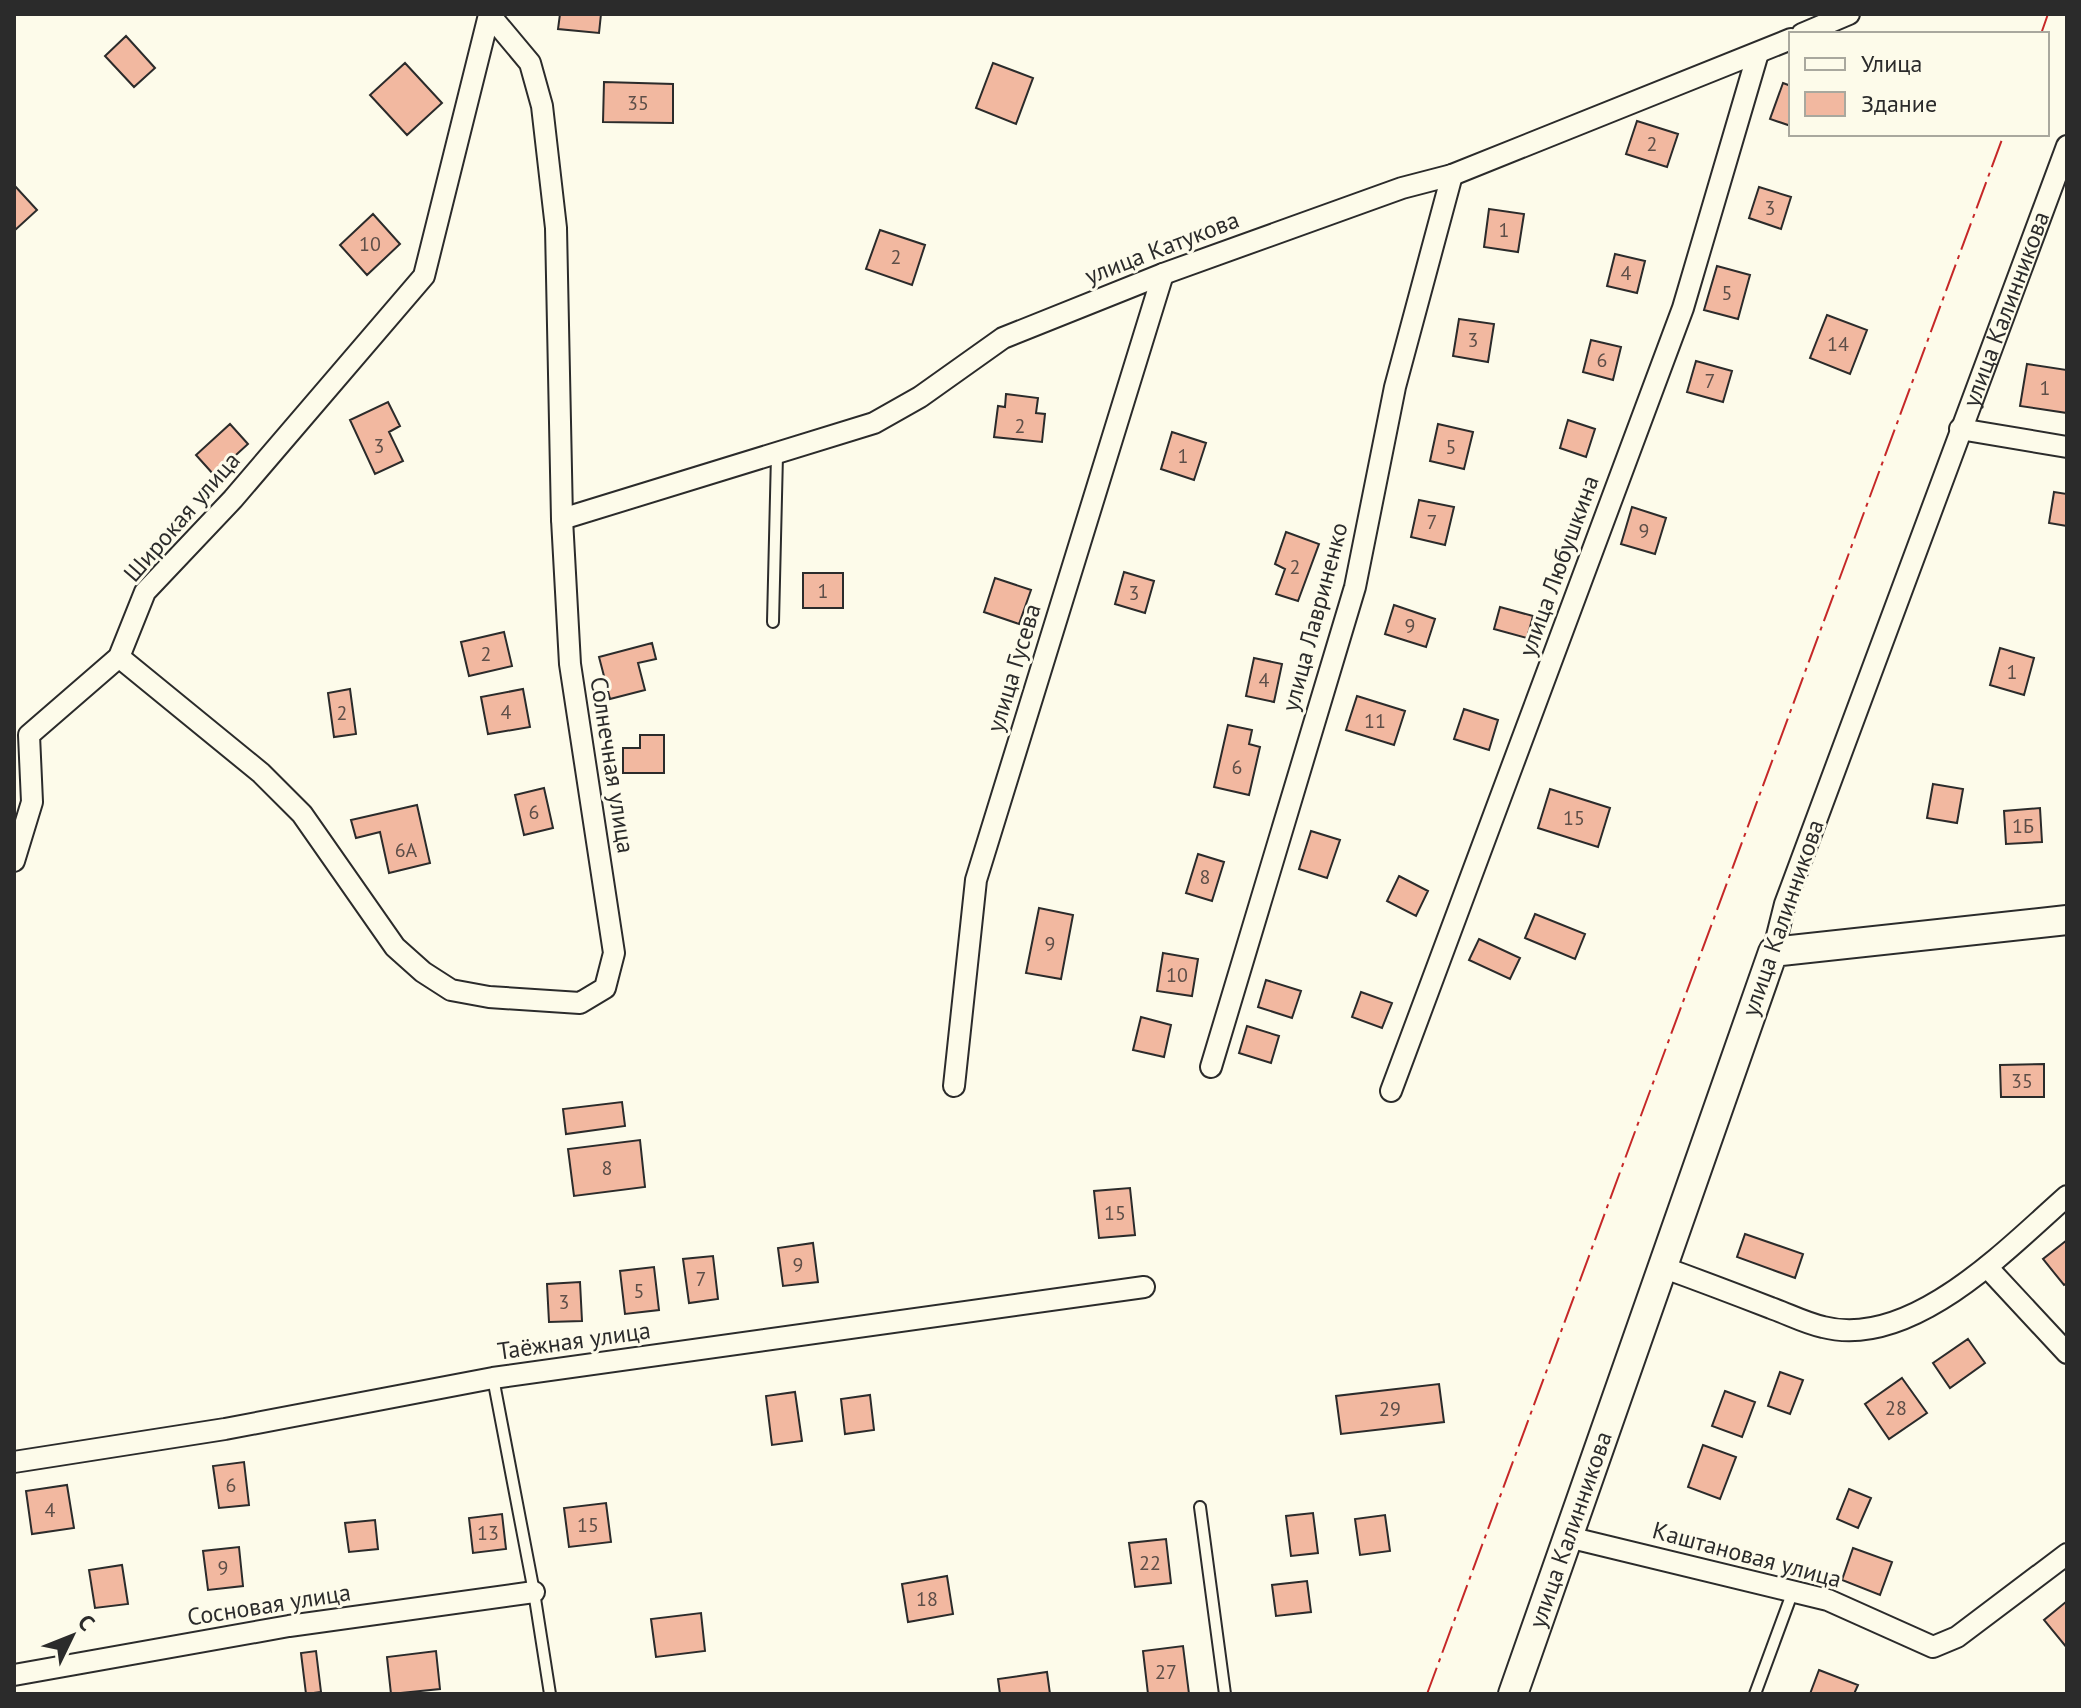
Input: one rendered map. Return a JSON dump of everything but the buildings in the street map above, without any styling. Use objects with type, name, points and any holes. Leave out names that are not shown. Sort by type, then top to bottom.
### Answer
[{"type":"main road","points":[[1773,952],[2067,920]]},
{"type":"main road","name":"улица Калинникова","points":[[1513,1694],[1773,952]]},
{"type":"street","points":[[1807,32],[1849,14]]},
{"type":"street","name":"Солнечная улица","points":[[119,657],[261,773],[302,814],[395,947],[423,972],[451,990],[476,995],[580,1003],[605,988],[614,953],[570,664],[562,519],[556,228],[542,106],[530,63],[489,15]]},
{"type":"street","name":"Широкая улица","points":[[119,657],[145,592],[233,499],[424,276],[489,15]]},
{"type":"street","name":"улица Катукова","points":[[562,519],[874,423],[920,397],[1003,338],[1163,274],[1402,188],[1452,175],[1789,40]]},
{"type":"street","name":"улица Любушкина","points":[[1391,1091],[1683,308],[1758,53]]},
{"type":"street","name":"улица Калинникова","points":[[1773,952],[1785,904],[1960,429],[2063,169],[2067,146]]},
{"type":"street","name":"улица Лавриненко","points":[[1211,1067],[1355,587],[1395,387],[1452,175]]},
{"type":"street","name":"улица Гусева","points":[[954,1086],[976,880],[1163,274]]},
{"type":"street","points":[[1960,429],[2067,447]]},
{"type":"street","points":[[14,861],[32,802],[25,733],[119,657]]},
{"type":"street","points":[[1662,1267],[1824,1328],[1868,1331],[1916,1313],[1987,1267],[2067,1196]]},
{"type":"street","points":[[1987,1267],[2067,1353]]},
{"type":"street","name":"Таёжная улица","points":[[14,1462],[225,1429],[493,1378],[1144,1287]]},
{"type":"street","name":"Каштановая улица","points":[[1568,1537],[1828,1600],[1933,1647],[1957,1637],[2067,1554]]},
{"type":"street","name":"Сосновая улица","points":[[14,1675],[289,1626],[534,1592]]},
{"type":"lane","points":[[773,622],[777,455]]},
{"type":"lane","points":[[493,1378],[550,1694]]},
{"type":"lane","points":[[1200,1507],[1225,1694]]},
{"type":"lane","points":[[1755,1694],[1793,1591]]},
{"type":"power","points":[[2042,32],[2048,14]]},
{"type":"power","points":[[1427,1694],[2003,136]]}]
